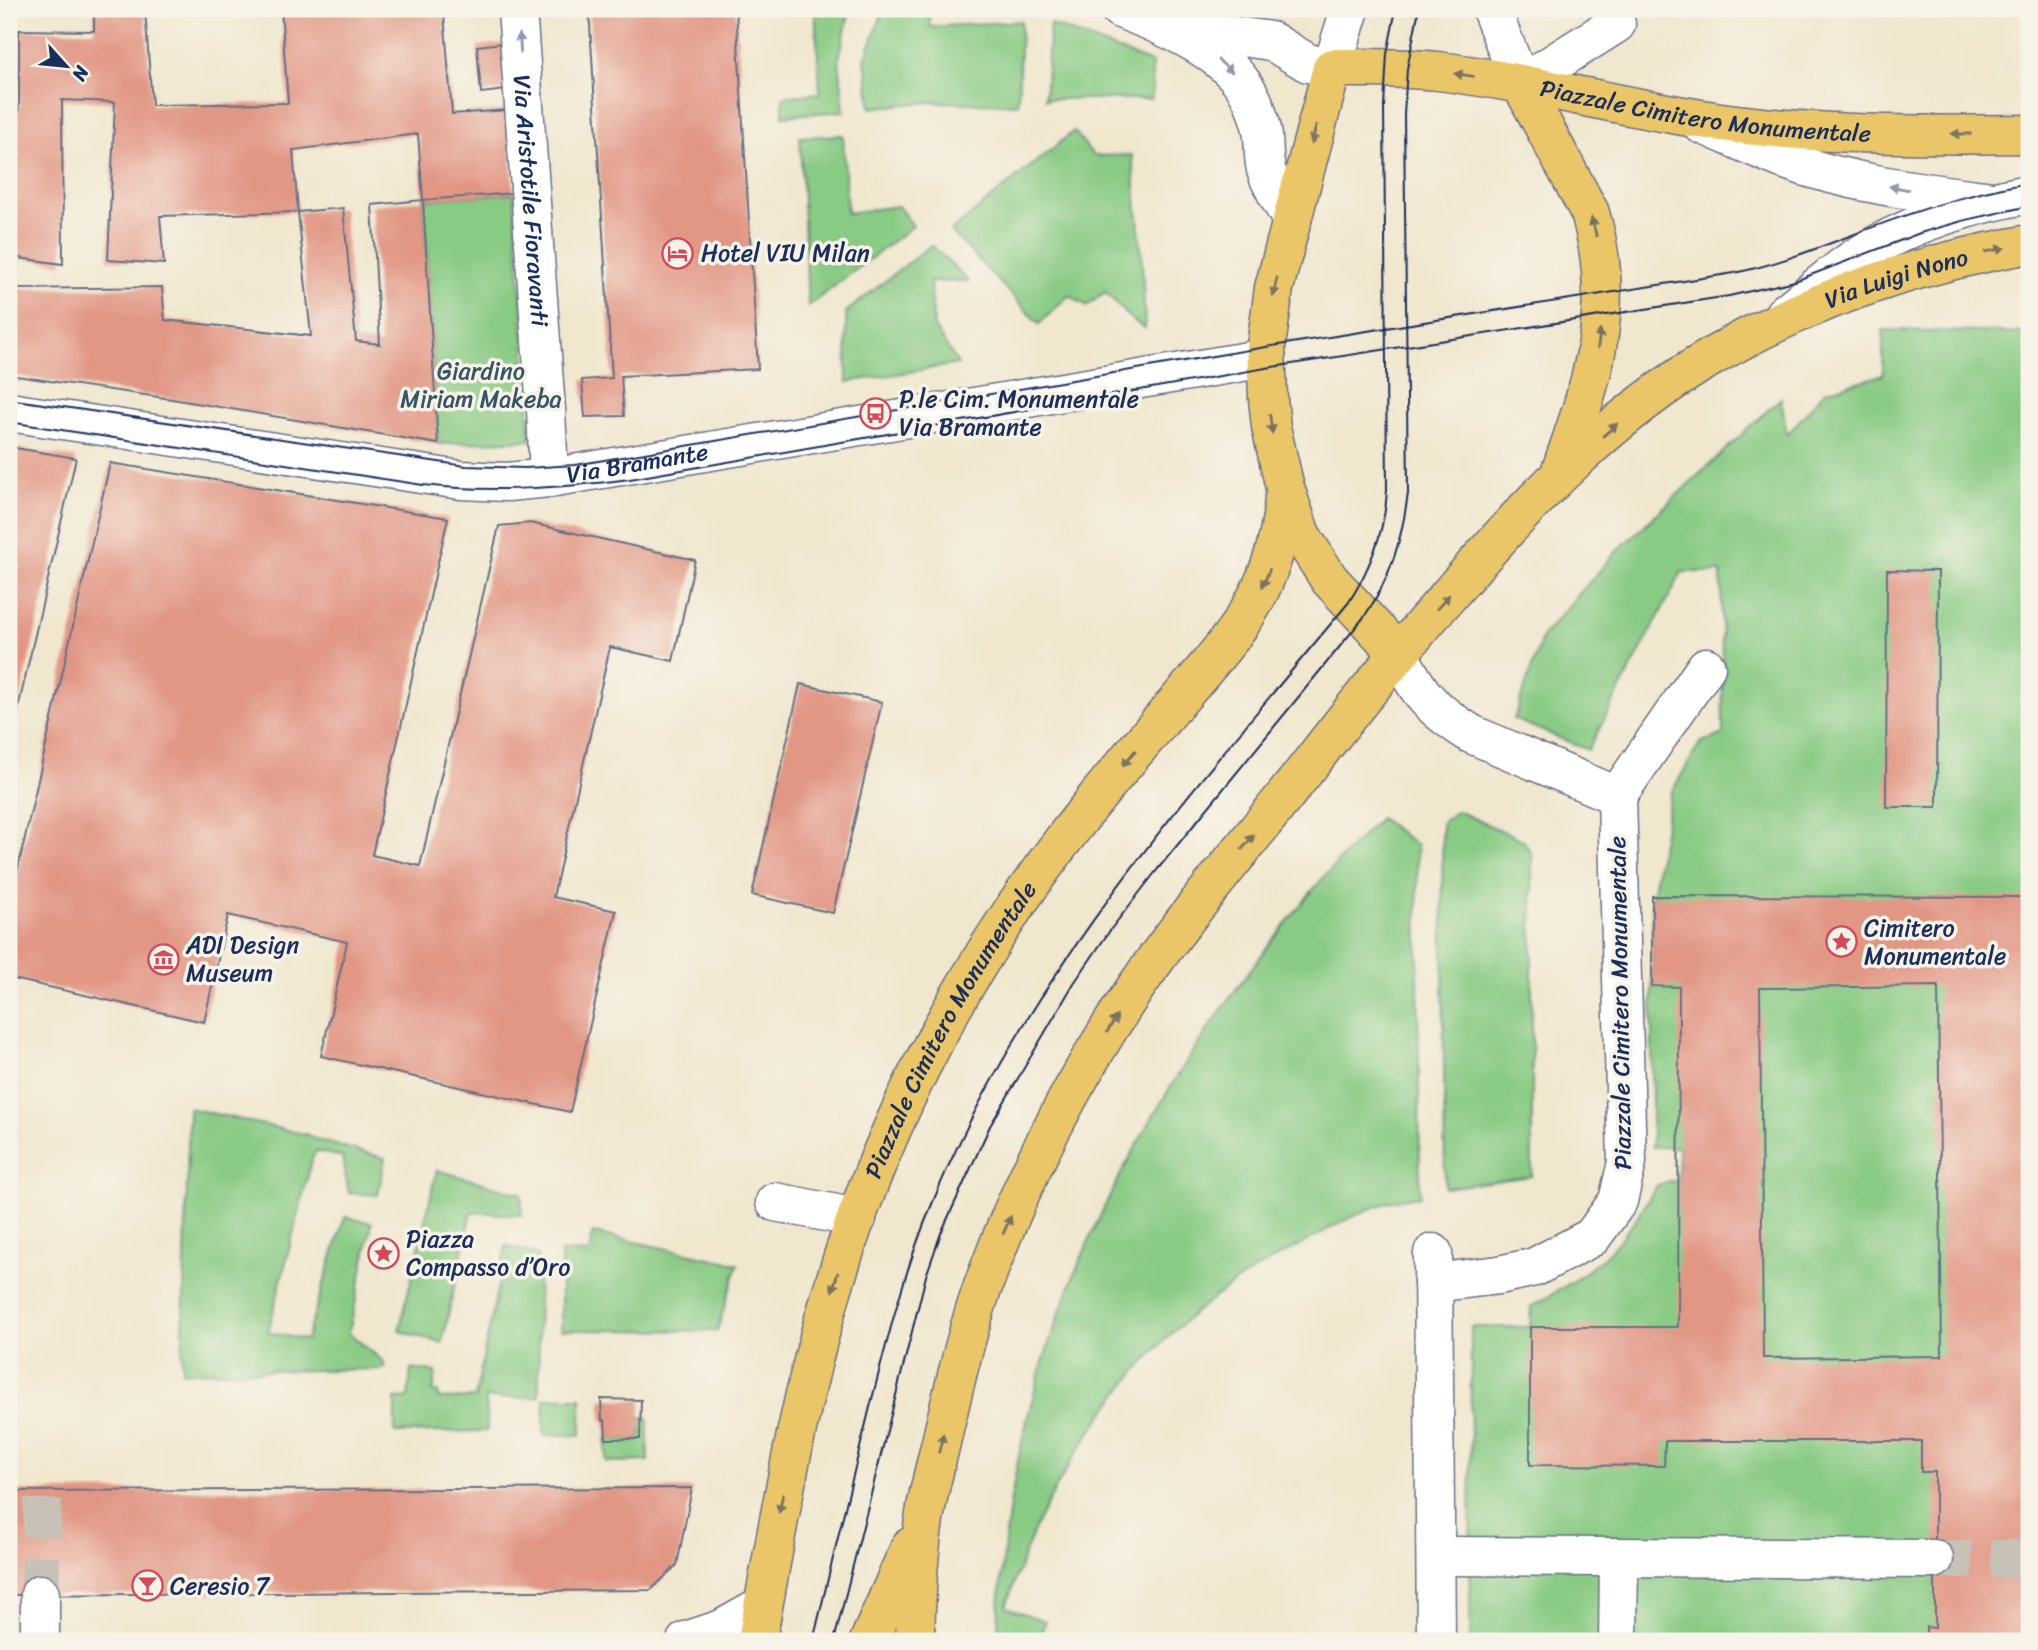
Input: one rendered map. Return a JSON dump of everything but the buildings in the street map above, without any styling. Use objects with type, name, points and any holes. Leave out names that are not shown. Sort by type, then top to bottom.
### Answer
[{"type":"main road","name":"Piazzale Cimitero Monumentale","points":[[1398,653],[1329,579],[1311,555],[1285,488],[1271,427],[1266,358],[1274,288],[1332,68],[1407,69],[1521,84],[1681,116],[1782,130],[1889,135],[2029,134]]},
{"type":"main road","name":"Piazzale Cimitero Monumentale","points":[[1521,84],[1590,214],[1601,266],[1601,316],[1595,361],[1588,392],[1559,475]]},
{"type":"main road","name":"Via Luigi Nono","points":[[1768,327],[1830,299],[1901,274],[1989,251],[2029,244]]},
{"type":"main road","name":"Piazzale Cimitero Monumentale","points":[[915,1641],[925,1509],[964,1344],[985,1279],[1036,1162],[1080,1077],[1134,989],[1398,653],[1559,475],[1654,395],[1707,360],[1768,327]]},
{"type":"main road","name":"Piazzale Cimitero Monumentale","points":[[760,1623],[779,1516],[827,1310],[857,1217],[914,1080],[937,1035],[992,943],[1083,814],[1237,632],[1257,600],[1273,561],[1279,541],[1285,488]]},
{"type":"main road","name":"Piazzale Cimitero Monumentale","points":[[869,1641],[925,1509]]},
{"type":"street","name":"Via Aristotile Fioravanti","points":[[517,9],[547,410],[549,478]]},
{"type":"street","points":[[1120,9],[1169,28],[1220,61],[1245,88],[1255,105],[1262,130],[1263,157],[1267,172],[1292,221]]},
{"type":"street","name":"Piazzale Cimitero Monumentale","points":[[1332,68],[1350,9]]},
{"type":"street","name":"Piazzale Cimitero Monumentale","points":[[1491,9],[1521,84]]},
{"type":"street","points":[[1521,84],[1616,24]]},
{"type":"street","points":[[1169,28],[1271,41],[1308,63],[1332,68]]},
{"type":"street","points":[[1681,116],[1785,160],[1824,172],[1900,188],[1991,201]]},
{"type":"street","points":[[1768,327],[1837,271],[1910,228],[1991,201],[2029,194]]},
{"type":"street","name":"Via Bramante","points":[[9,412],[461,481],[507,482],[549,478],[1266,358]]},
{"type":"street","name":"Piazzale Cimitero Monumentale","points":[[1398,653],[1424,698],[1452,722],[1471,734],[1617,796],[1627,1162],[1618,1201],[1592,1237],[1535,1267],[1499,1275],[1445,1271],[1453,1556],[1436,1641]]},
{"type":"street","points":[[1617,796],[1706,667]]},
{"type":"street","points":[[775,1202],[857,1217]]},
{"type":"street","points":[[1453,1556],[1934,1559]]},
{"type":"street","points":[[1618,1641],[1619,1557]]},
{"type":"street","points":[[40,1594],[40,1641]]},
{"type":"street","points":[[686,1641],[722,1629],[760,1623]]},
{"type":"green space","points":[[815,9],[850,9],[839,58],[844,111],[783,116],[783,97],[820,93]]},
{"type":"green space","points":[[884,9],[922,9],[922,13],[930,14],[930,27],[1021,21],[1018,104],[926,102],[871,108],[865,59]]},
{"type":"green space","points":[[1050,24],[1152,63],[1152,99],[1045,99]]},
{"type":"green space","points":[[1074,131],[1094,156],[1132,155],[1145,328],[1105,292],[1087,306],[1069,295],[1039,324],[951,231]]},
{"type":"green space","points":[[843,135],[847,213],[898,206],[913,226],[808,306],[800,137]]},
{"type":"green space","name":"Giardino Miriam Makeba","points":[[514,193],[531,440],[438,444],[423,200]]},
{"type":"green space","points":[[931,245],[968,281],[930,282],[934,327],[958,364],[847,382],[846,312]]},
{"type":"green space","name":"Cimitero Monumentale","points":[[1883,330],[2029,333],[2029,1641],[1470,1641],[1471,1327],[1530,1327],[1531,1307],[1578,1278],[1604,1257],[1633,1223],[1657,1185],[1678,1180],[1678,1147],[1652,1147],[1652,896],[1671,793],[1700,743],[1723,734],[1721,572],[1682,572],[1588,750],[1514,719],[1543,635],[1616,552],[1781,398],[1787,435],[1825,391],[1883,375]]},
{"type":"green space","points":[[1457,811],[1523,840],[1532,854],[1532,1176],[1445,1188],[1442,822]]},
{"type":"green space","points":[[1380,818],[1417,845],[1420,1196],[1393,1201],[1365,1211],[1263,1265],[1208,1302],[1158,1347],[1092,1430],[1055,1489],[1030,1540],[1006,1607],[1045,1621],[1039,1641],[998,1641],[1006,1534],[1029,1414],[1053,1332],[1084,1252],[1120,1176],[1162,1101],[1208,1029],[1258,959],[1312,891]]},
{"type":"green space","points":[[189,1108],[308,1135],[317,1140],[385,1158],[378,1195],[349,1193],[342,1157],[316,1151],[268,1332],[306,1340],[345,1217],[372,1223],[349,1333],[384,1362],[384,1369],[182,1372]]},
{"type":"green space","points":[[437,1170],[521,1194],[522,1215],[471,1212],[442,1343],[399,1331]]},
{"type":"green space","points":[[593,1233],[738,1264],[717,1331],[561,1330],[561,1252],[589,1253]]},
{"type":"green space","points":[[506,1246],[538,1255],[539,1397],[486,1398],[487,1431],[395,1433],[395,1399],[408,1398],[411,1369],[436,1372],[433,1392],[438,1392],[439,1399],[475,1398]]},
{"type":"green space","points":[[544,1398],[581,1398],[581,1435],[544,1435]]},
{"type":"green space","points":[[640,1417],[648,1418],[648,1461],[606,1462],[606,1439],[640,1439]]},
{"type":"tunnel","points":[[40,1594],[43,1491]]},
{"type":"tunnel","points":[[1934,1559],[2029,1559]]},
{"type":"tram line","points":[[813,1641],[904,1281],[930,1209],[968,1124],[1013,1043],[1062,965],[1172,816],[1349,602],[1364,576],[1375,548],[1383,520],[1387,490],[1384,106],[1387,54],[1396,9]]},
{"type":"tram line","points":[[834,1641],[926,1276],[941,1233],[990,1126],[1074,983],[1111,929],[1364,617],[1394,558],[1408,493],[1404,114],[1407,69],[1419,9]]},
{"type":"tram line","points":[[9,399],[466,466],[526,468],[575,465],[1266,347],[1734,273],[1792,257],[1937,205],[2029,183]]},
{"type":"tram line","points":[[9,422],[423,485],[501,489],[604,482],[1266,368],[1729,296],[1795,281],[1920,233],[2029,206]]},
{"type":"place","name":"Hotel VIU Milan","points":[[678,253]]},
{"type":"place","name":"P.le Cim. Monumentale Via Bramante","points":[[876,413]]},
{"type":"place","name":"Cimitero Monumentale","points":[[1841,942]]},
{"type":"place","name":"ADI Design Museum","points":[[163,959]]},
{"type":"place","name":"Piazza Compasso d’Oro","points":[[383,1253]]},
{"type":"place","name":"Ceresio 7","points":[[147,1586]]}]
